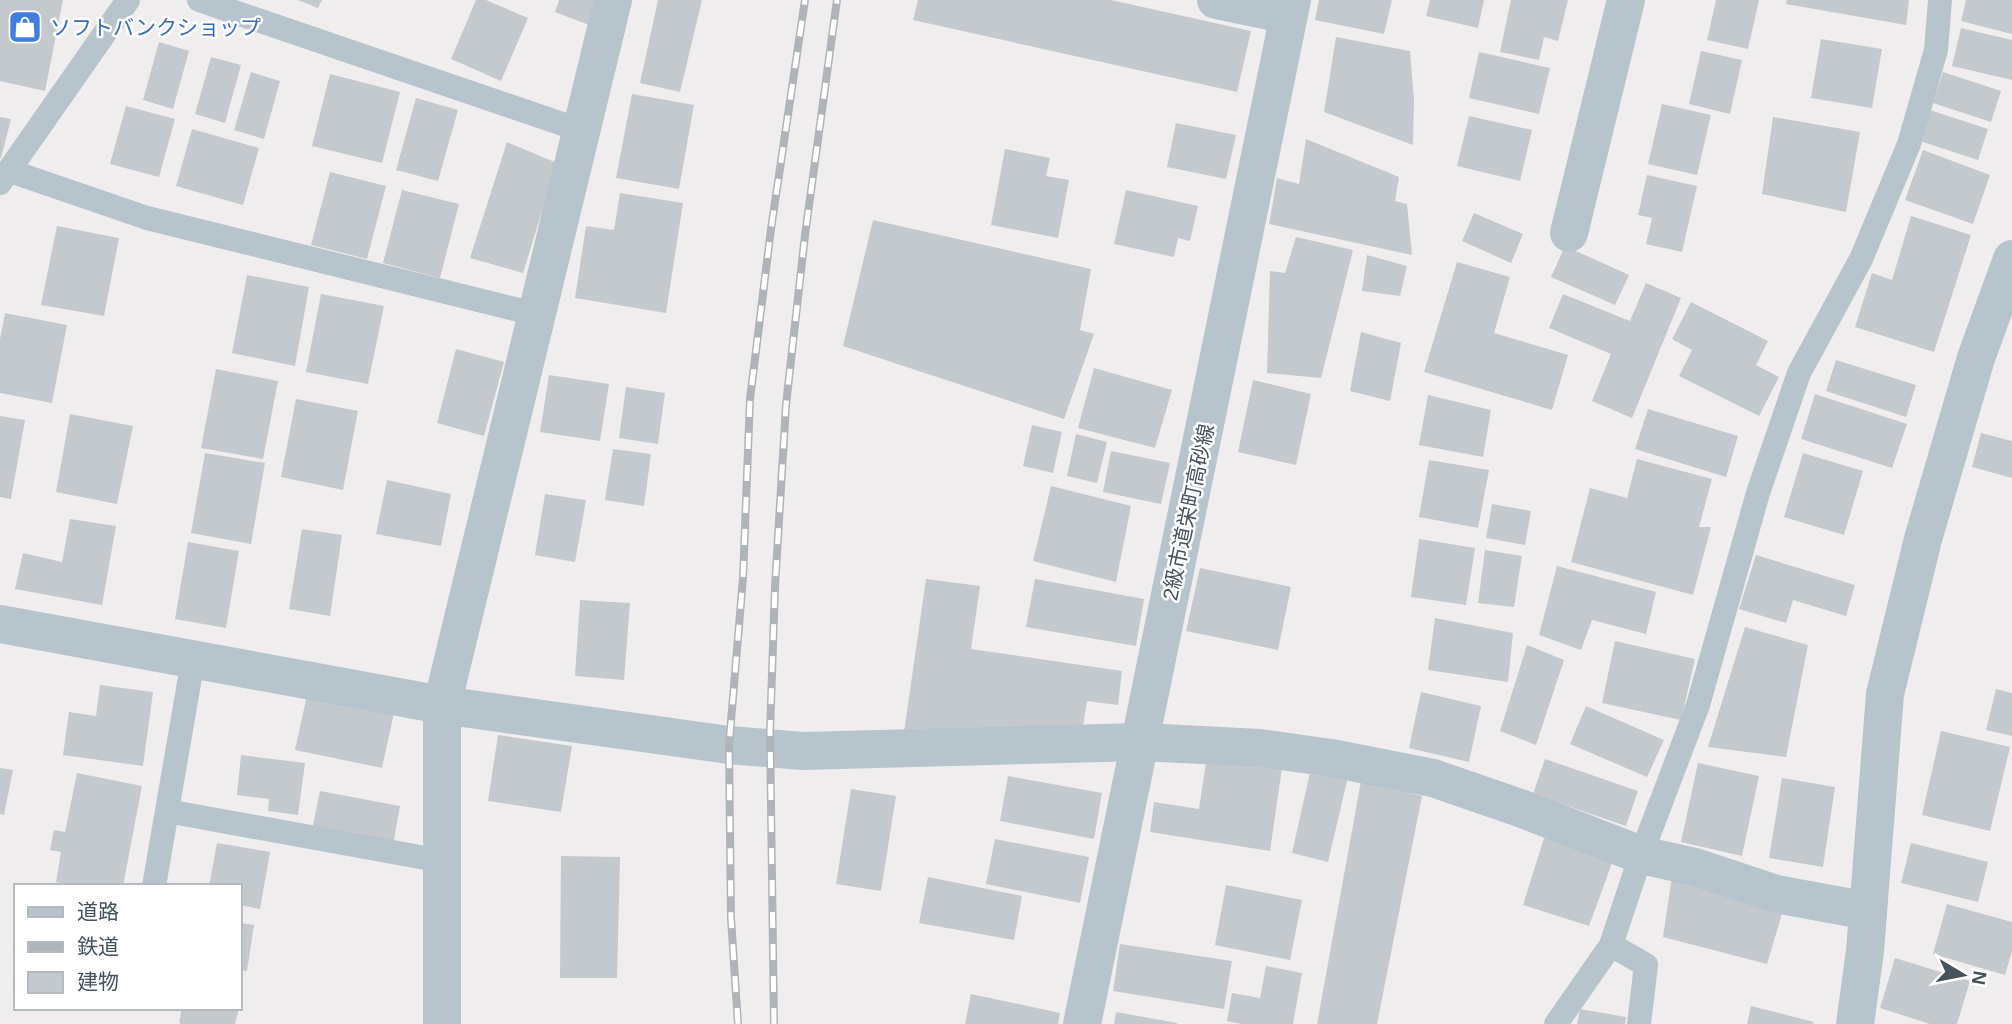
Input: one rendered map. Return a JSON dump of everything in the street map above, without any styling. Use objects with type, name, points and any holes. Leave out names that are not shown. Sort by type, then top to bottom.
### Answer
[{"type":"street","points":[[442,1024],[442,705],[612,0]]},
{"type":"street","points":[[1216,0],[1290,8]]},
{"type":"street","points":[[1569,233],[1626,0]]},
{"type":"street","name":"2級市道栄町高砂線","points":[[1082,1024],[1290,8]]},
{"type":"street","points":[[1855,1024],[1868,911],[1885,694],[1931,513],[1976,358],[2012,260]]},
{"type":"street","points":[[0,624],[442,705],[729,745],[803,751],[1141,742],[1260,748],[1331,758],[1433,778],[1641,855],[1695,867],[1776,894],[1868,911]]},
{"type":"lane","points":[[128,0],[5,177],[147,218],[535,314]]},
{"type":"lane","points":[[199,0],[580,130]]},
{"type":"lane","points":[[1556,1024],[1611,945],[1641,855],[1698,705],[1758,493],[1799,373],[1861,259],[1909,144],[1936,50],[1940,0]]},
{"type":"lane","points":[[154,884],[193,660]]},
{"type":"lane","points":[[167,811],[442,861]]},
{"type":"lane","points":[[1611,945],[1646,965],[1639,1024]]},
{"type":"building","points":[[0,0],[63,0],[45,91],[0,81]]},
{"type":"building","points":[[298,0],[322,0],[318,8]]},
{"type":"building","points":[[476,0],[486,0],[528,18],[501,81],[451,59]]},
{"type":"building","points":[[559,0],[598,0],[589,25],[555,12]]},
{"type":"building","points":[[658,0],[702,0],[680,92],[640,83]]},
{"type":"building","points":[[918,0],[1111,0],[1251,31],[1237,92],[913,20]]},
{"type":"building","points":[[1319,0],[1392,0],[1384,34],[1315,20]]},
{"type":"building","points":[[1430,0],[1484,0],[1478,28],[1426,16]]},
{"type":"building","points":[[1511,0],[1568,0],[1558,41],[1544,37],[1539,60],[1500,52]]},
{"type":"building","points":[[1716,0],[1759,0],[1748,49],[1707,40]]},
{"type":"building","points":[[1787,0],[1909,0],[1906,25],[1786,4]]},
{"type":"building","points":[[1966,0],[2012,0],[2012,34],[1961,21]]},
{"type":"building","points":[[1961,28],[2012,40],[2012,80],[1952,66]]},
{"type":"building","points":[[1336,37],[1410,51],[1414,100],[1413,145],[1324,112]]},
{"type":"building","points":[[1821,39],[1882,49],[1872,108],[1811,98]]},
{"type":"building","points":[[159,42],[189,51],[173,109],[143,100]]},
{"type":"building","points":[[1701,51],[1742,60],[1730,114],[1689,104]]},
{"type":"building","points":[[1479,52],[1550,68],[1539,114],[1469,98]]},
{"type":"building","points":[[211,57],[241,65],[225,123],[195,114]]},
{"type":"building","points":[[251,72],[280,81],[264,139],[234,130]]},
{"type":"building","points":[[1943,72],[2001,91],[1991,122],[1933,103]]},
{"type":"building","points":[[330,74],[400,92],[382,163],[312,146]]},
{"type":"building","points":[[632,94],[694,105],[679,189],[616,178]]},
{"type":"building","points":[[416,98],[458,110],[438,181],[396,170]]},
{"type":"building","points":[[1662,104],[1711,115],[1697,175],[1648,164]]},
{"type":"building","points":[[126,106],[175,119],[159,177],[110,164]]},
{"type":"building","points":[[1930,110],[1988,129],[1978,160],[1920,141]]},
{"type":"building","points":[[1469,116],[1532,130],[1520,181],[1457,166]]},
{"type":"building","points":[[0,117],[11,119],[1,158],[0,158]]},
{"type":"building","points":[[1773,117],[1860,132],[1846,212],[1762,194]]},
{"type":"building","points":[[1176,123],[1236,135],[1226,179],[1167,167]]},
{"type":"building","points":[[192,129],[259,148],[243,205],[176,186]]},
{"type":"building","points":[[1306,139],[1399,177],[1395,201],[1407,204],[1412,255],[1269,224],[1277,178],[1299,184]]},
{"type":"building","points":[[507,142],[557,163],[523,273],[470,258]]},
{"type":"building","points":[[1005,149],[1050,158],[1046,176],[1069,180],[1058,238],[991,225]]},
{"type":"building","points":[[1923,150],[1990,175],[1973,224],[1905,200]]},
{"type":"building","points":[[330,172],[386,186],[367,259],[311,245]]},
{"type":"building","points":[[1647,175],[1697,186],[1682,252],[1646,244],[1652,218],[1638,215]]},
{"type":"building","points":[[402,190],[459,204],[440,278],[383,263]]},
{"type":"building","points":[[1126,190],[1198,206],[1190,241],[1178,238],[1174,257],[1114,244]]},
{"type":"building","points":[[620,193],[683,203],[666,313],[575,298],[586,226],[614,230]]},
{"type":"building","points":[[1474,213],[1523,234],[1511,263],[1462,241]]},
{"type":"building","points":[[1911,216],[1971,235],[1934,352],[1855,327],[1872,273],[1892,280]]},
{"type":"building","points":[[873,220],[1091,269],[1080,330],[1094,334],[1064,419],[843,346]]},
{"type":"building","points":[[57,226],[119,238],[104,316],[41,305]]},
{"type":"building","points":[[1296,237],[1353,250],[1321,378],[1267,373],[1270,271],[1285,273]]},
{"type":"building","points":[[1565,246],[1629,275],[1615,305],[1551,277]]},
{"type":"building","points":[[1367,255],[1407,266],[1400,296],[1362,291]]},
{"type":"building","points":[[1457,262],[1510,277],[1494,333],[1568,355],[1552,410],[1424,372]]},
{"type":"building","points":[[247,275],[309,287],[295,366],[232,353]]},
{"type":"building","points":[[1646,283],[1681,298],[1632,418],[1592,401],[1611,354],[1549,328],[1563,294],[1630,321]]},
{"type":"building","points":[[321,294],[384,306],[368,384],[306,372]]},
{"type":"building","points":[[1691,302],[1768,341],[1756,365],[1779,377],[1759,416],[1679,376],[1692,350],[1672,339]]},
{"type":"building","points":[[5,313],[67,325],[52,403],[0,393],[0,339]]},
{"type":"building","points":[[1361,332],[1401,343],[1390,401],[1350,391]]},
{"type":"building","points":[[456,349],[504,362],[484,436],[437,423]]},
{"type":"building","points":[[1836,360],[1916,385],[1906,417],[1826,391]]},
{"type":"building","points":[[1094,368],[1172,390],[1155,448],[1078,428]]},
{"type":"building","points":[[216,369],[278,381],[263,459],[201,448]]},
{"type":"building","points":[[549,375],[609,384],[600,441],[540,432]]},
{"type":"building","points":[[1253,380],[1311,394],[1296,465],[1238,452]]},
{"type":"building","points":[[626,387],[665,393],[658,444],[619,438]]},
{"type":"building","points":[[1815,394],[1907,424],[1892,468],[1801,439]]},
{"type":"building","points":[[1428,395],[1491,410],[1483,457],[1419,445]]},
{"type":"building","points":[[296,399],[358,411],[343,490],[281,477]]},
{"type":"building","points":[[1648,409],[1738,436],[1726,477],[1635,449]]},
{"type":"building","points":[[70,414],[133,426],[117,504],[56,492]]},
{"type":"building","points":[[0,416],[25,420],[11,499],[0,497]]},
{"type":"building","points":[[1032,425],[1062,432],[1053,473],[1023,466]]},
{"type":"building","points":[[1981,433],[2012,441],[2012,478],[1972,467]]},
{"type":"building","points":[[1076,434],[1107,442],[1097,483],[1067,476]]},
{"type":"building","points":[[613,449],[651,454],[644,506],[605,500]]},
{"type":"building","points":[[1111,451],[1170,463],[1161,504],[1103,492]]},
{"type":"building","points":[[205,453],[265,463],[251,544],[191,533]]},
{"type":"building","points":[[1803,453],[1863,471],[1844,535],[1784,517]]},
{"type":"building","points":[[1637,459],[1712,479],[1699,527],[1711,527],[1693,595],[1571,562],[1590,488],[1627,498]]},
{"type":"building","points":[[1429,460],[1489,470],[1478,528],[1419,517]]},
{"type":"building","points":[[387,480],[451,494],[441,546],[376,534]]},
{"type":"building","points":[[1051,486],[1131,506],[1116,582],[1033,561]]},
{"type":"building","points":[[545,494],[586,500],[575,562],[535,555]]},
{"type":"building","points":[[1492,504],[1531,511],[1525,545],[1486,538]]},
{"type":"building","points":[[70,519],[116,526],[102,605],[15,589],[23,553],[62,562]]},
{"type":"building","points":[[302,529],[342,535],[330,616],[289,609]]},
{"type":"building","points":[[1419,539],[1475,548],[1466,605],[1411,597]]},
{"type":"building","points":[[188,542],[239,551],[226,628],[175,619]]},
{"type":"building","points":[[1485,550],[1522,556],[1514,607],[1478,603]]},
{"type":"building","points":[[1756,555],[1855,585],[1846,616],[1793,600],[1786,623],[1739,609]]},
{"type":"building","points":[[1557,566],[1656,592],[1646,634],[1592,620],[1581,650],[1539,635]]},
{"type":"building","points":[[1200,568],[1291,587],[1278,650],[1186,631]]},
{"type":"building","points":[[926,579],[980,586],[971,649],[1122,671],[1118,705],[1087,701],[1081,738],[904,732]]},
{"type":"building","points":[[1035,579],[1144,599],[1136,646],[1026,627]]},
{"type":"building","points":[[580,600],[630,603],[624,680],[575,676]]},
{"type":"building","points":[[1435,618],[1513,633],[1508,682],[1428,670]]},
{"type":"building","points":[[1745,627],[1808,645],[1786,757],[1708,747]]},
{"type":"building","points":[[1615,641],[1695,659],[1681,720],[1602,703]]},
{"type":"building","points":[[1527,645],[1564,660],[1536,745],[1500,731]]},
{"type":"building","points":[[100,685],[153,692],[143,766],[63,755],[69,712],[96,716]]},
{"type":"building","points":[[1996,689],[2012,693],[2012,736],[1986,730]]},
{"type":"building","points":[[1421,692],[1481,706],[1469,762],[1409,748]]},
{"type":"building","points":[[307,695],[394,713],[382,768],[295,750]]},
{"type":"building","points":[[1586,706],[1664,740],[1647,777],[1570,744]]},
{"type":"building","points":[[1941,731],[2010,747],[1990,831],[1922,815]]},
{"type":"building","points":[[498,735],[572,746],[561,812],[488,801]]},
{"type":"building","points":[[241,755],[305,763],[298,815],[268,811],[269,799],[237,795]]},
{"type":"building","points":[[1207,756],[1282,768],[1270,851],[1150,832],[1154,802],[1199,809]]},
{"type":"building","points":[[1545,759],[1638,791],[1626,826],[1533,794]]},
{"type":"building","points":[[1698,763],[1759,776],[1742,856],[1681,842]]},
{"type":"building","points":[[0,768],[13,770],[4,815],[0,814]]},
{"type":"building","points":[[1311,768],[1348,777],[1328,862],[1292,853]]},
{"type":"building","points":[[77,773],[142,786],[123,884],[56,882],[61,852],[50,850],[54,830],[65,832]]},
{"type":"building","points":[[1008,776],[1102,793],[1094,839],[1000,821]]},
{"type":"building","points":[[1782,778],[1835,787],[1823,867],[1769,858]]},
{"type":"building","points":[[1361,781],[1422,796],[1377,1024],[1317,1024]]},
{"type":"building","points":[[851,789],[896,796],[881,891],[836,884]]},
{"type":"building","points":[[320,791],[400,806],[393,845],[312,830]]},
{"type":"building","points":[[1545,835],[1612,863],[1589,926],[1523,905]]},
{"type":"building","points":[[995,839],[1089,857],[1080,903],[986,884]]},
{"type":"building","points":[[217,843],[270,852],[260,909],[242,905],[242,884],[209,884]]},
{"type":"building","points":[[1911,843],[1988,862],[1978,902],[1901,883]]},
{"type":"building","points":[[561,856],[620,857],[617,978],[560,978]]},
{"type":"building","points":[[1672,876],[1784,907],[1767,964],[1663,937]]},
{"type":"building","points":[[928,877],[1022,896],[1014,940],[919,923]]},
{"type":"building","points":[[1226,885],[1302,900],[1290,960],[1215,945]]},
{"type":"building","points":[[1947,904],[2012,922],[2012,951],[2005,975],[1933,954]]},
{"type":"building","points":[[242,923],[254,925],[247,971],[242,970]]},
{"type":"building","points":[[1120,944],[1232,961],[1224,1009],[1113,991]]},
{"type":"building","points":[[1895,958],[1970,981],[1957,1024],[1930,1024],[1880,1008]]},
{"type":"building","points":[[1266,966],[1302,973],[1293,1024],[1241,1024],[1227,1021],[1232,993],[1260,998]]},
{"type":"building","points":[[971,994],[1060,1013],[1058,1024],[965,1024]]},
{"type":"building","points":[[1751,1006],[1814,1022],[1747,1024]]},
{"type":"building","points":[[1580,1009],[1626,1017],[1625,1024],[1577,1024]]},
{"type":"building","points":[[182,1010],[238,1010],[235,1024],[179,1023]]},
{"type":"building","points":[[1116,1012],[1177,1023],[1177,1024],[1114,1024]]},
{"type":"railway","points":[[738,1024],[731,918],[729,745],[743,578],[750,399],[771,229],[805,0]]},
{"type":"railway","points":[[774,1024],[770,732],[786,405],[805,235],[837,0]]},
{"type":"place","name":"ソフトバンクショップ","points":[[25,27]]}]
